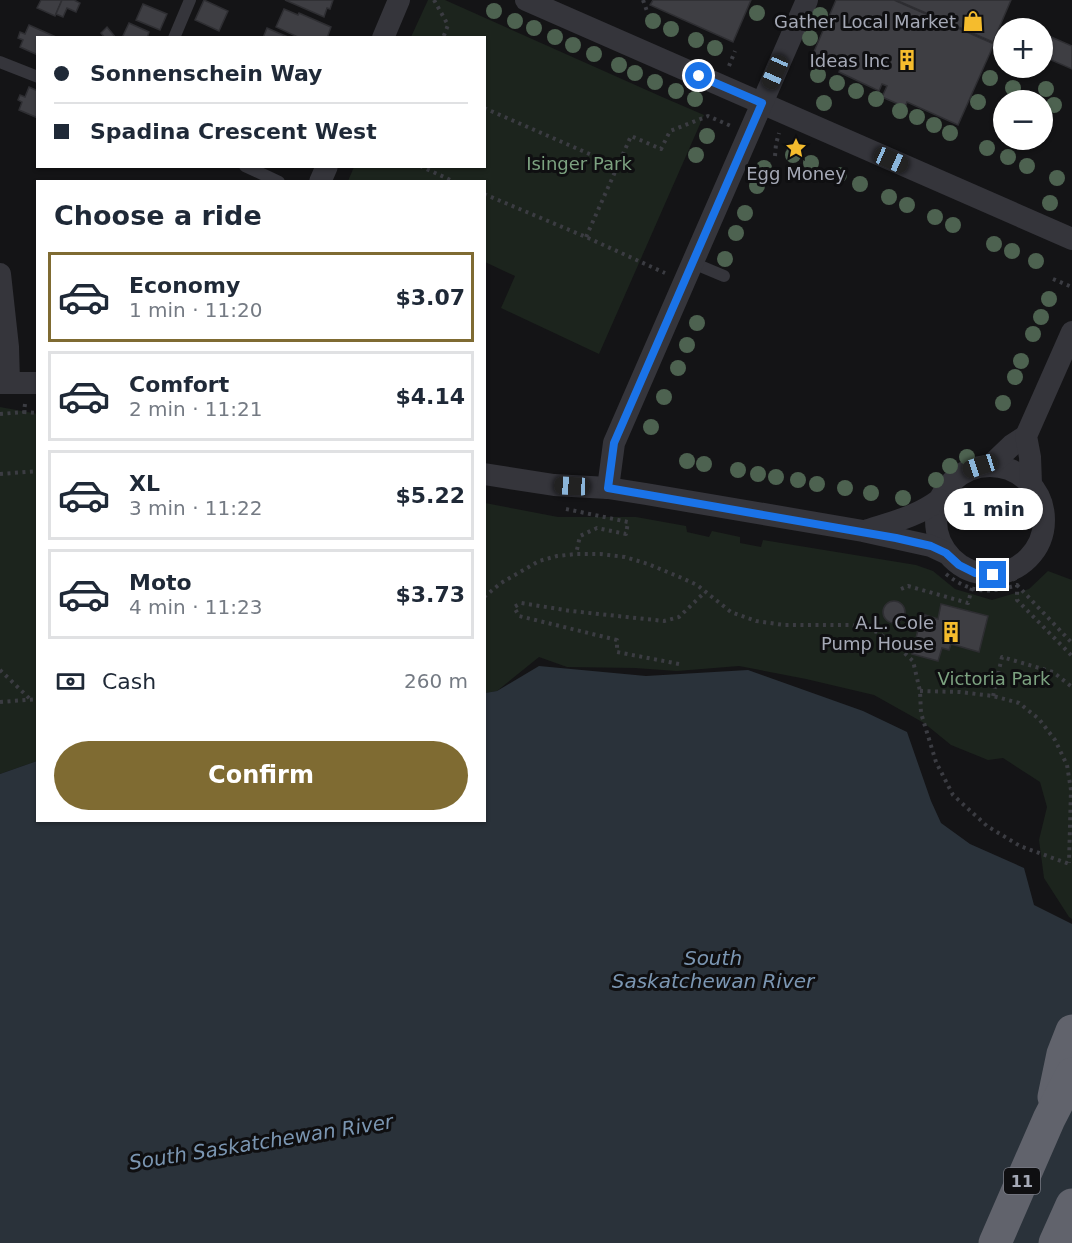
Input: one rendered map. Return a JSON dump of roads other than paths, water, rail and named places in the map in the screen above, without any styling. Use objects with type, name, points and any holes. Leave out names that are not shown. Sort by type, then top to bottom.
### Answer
[{"type":"highway","points":[[1049,1119],[1063,1054],[1072,1031]]},
{"type":"highway","name":"11","points":[[995,1243],[1049,1119],[1072,1074]]},
{"type":"highway","points":[[1055,1243],[1072,1205]]},
{"type":"street","points":[[384,36],[399,0]]},
{"type":"street","points":[[526,0],[1072,239]]},
{"type":"street","points":[[608,488],[614,443],[807,0]]},
{"type":"street","points":[[0,274],[8,347],[4,383],[36,383]]},
{"type":"street","points":[[990,466],[1012,445],[1026,436],[1072,332]]},
{"type":"street","points":[[1026,436],[1030,457],[1031,484]]},
{"type":"street","points":[[486,474],[554,485],[608,488],[864,531],[931,546],[946,553],[959,565],[975,573],[1014,578],[1037,548],[1044,531],[1044,513],[1039,496],[1031,484],[1013,471],[990,466],[980,466],[965,471],[952,480],[939,500],[935,523],[938,538],[946,553]]},
{"type":"street","points":[[864,531],[910,517],[939,500]]},
{"type":"lane","points":[[175,36],[190,0]]},
{"type":"lane","points":[[0,62],[36,76]]},
{"type":"lane","points":[[249,168],[276,180]]},
{"type":"lane","points":[[693,263],[724,276]]},
{"type":"water","name":"South Saskatchewan River","points":[[539,666],[646,676],[748,670],[863,711],[907,732],[941,823],[970,844],[1024,868],[1034,905],[1072,924],[1072,1243],[0,1243],[0,774],[36,761],[36,822],[486,822],[486,693],[497,691]]},
{"type":"place","name":"Gather Local Market","points":[[973,21]]},
{"type":"place","name":"Ideas Inc","points":[[907,60]]},
{"type":"place","name":"Egg Money","points":[[796,148]]},
{"type":"place","name":"A.L. Cole Pump House","points":[[951,632]]},
{"type":"park label","name":"Isinger Park","points":[[579,163]]},
{"type":"park label","name":"Victoria Park","points":[[994,678]]}]
